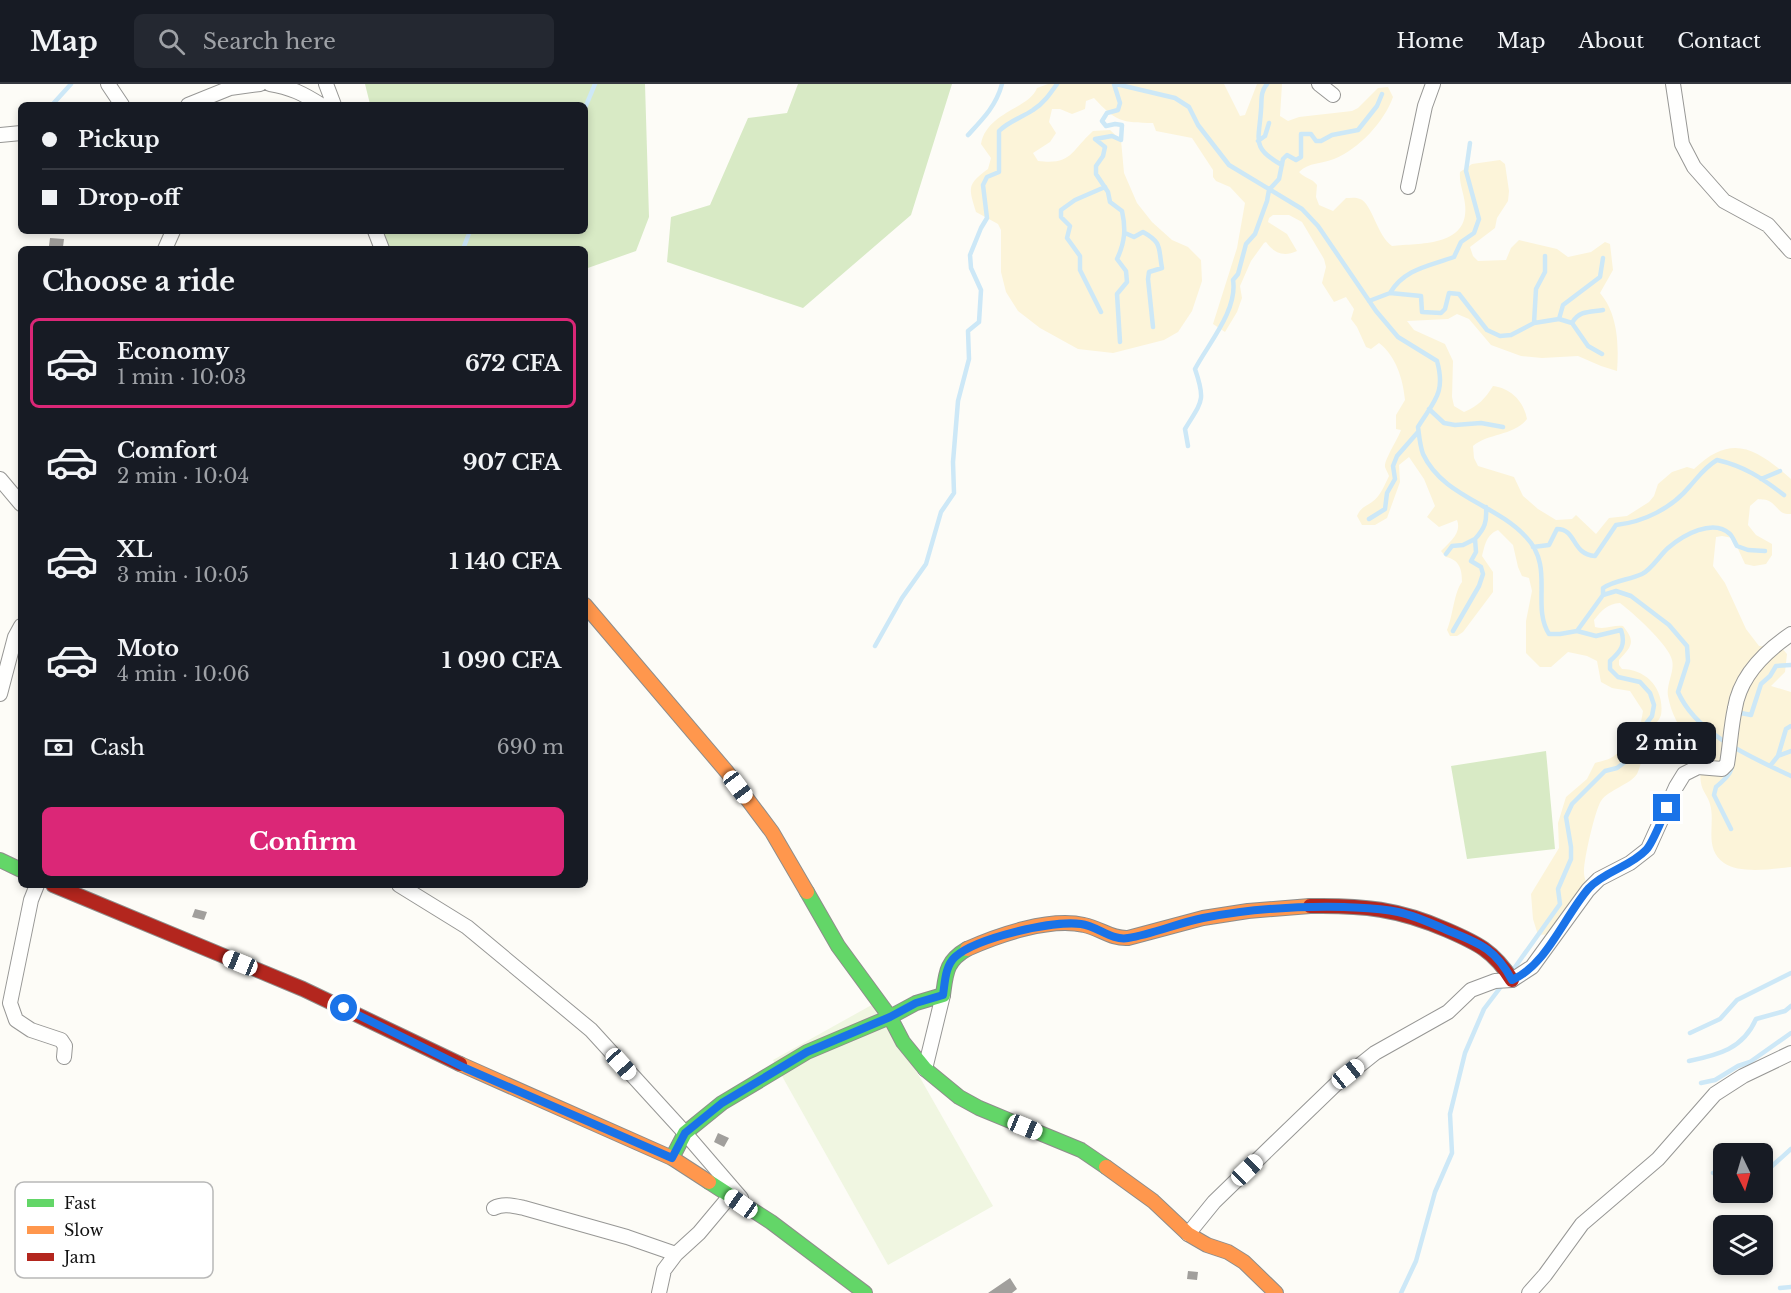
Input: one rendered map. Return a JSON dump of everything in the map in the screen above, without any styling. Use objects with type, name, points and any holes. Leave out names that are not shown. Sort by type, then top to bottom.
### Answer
[{"type":"street","points":[[108,84],[120,102]]},
{"type":"street","points":[[195,102],[230,88],[260,84]]},
{"type":"street","points":[[270,84],[288,87],[316,102]]},
{"type":"street","points":[[327,84],[333,102]]},
{"type":"street","points":[[1319,84],[1333,95]]},
{"type":"street","points":[[1408,187],[1425,106],[1433,84]]},
{"type":"street","points":[[1674,84],[1682,144],[1694,166],[1724,201],[1768,225],[1791,251]]},
{"type":"street","points":[[0,135],[18,133]]},
{"type":"street","points":[[0,479],[18,500]]},
{"type":"street","points":[[588,609],[727,772],[772,832],[838,946],[890,1017],[903,1042],[925,1069],[959,1097],[979,1108],[1089,1155],[1153,1201],[1188,1234],[1244,1262],[1276,1293]]},
{"type":"street","points":[[0,694],[18,632]]},
{"type":"street","points":[[1188,1234],[1214,1202],[1335,1085],[1375,1053],[1448,1012],[1471,990],[1495,981],[1512,980],[1532,967],[1588,890],[1599,879],[1630,863],[1648,849],[1684,774],[1694,768],[1722,769],[1727,764],[1735,707],[1745,679],[1769,651],[1791,634]]},
{"type":"street","points":[[0,860],[18,869]]},
{"type":"street","points":[[36,888],[31,900],[10,1003],[16,1020],[31,1030],[61,1040],[65,1046],[64,1057]]},
{"type":"street","points":[[404,888],[466,927],[591,1030],[752,1211]]},
{"type":"street","points":[[74,889],[303,989],[465,1068],[672,1158],[771,1222],[865,1293]]},
{"type":"street","points":[[925,1069],[948,968],[953,958],[972,947],[1013,932],[1038,926],[1066,922],[1084,924],[1121,939],[1202,918],[1271,909],[1373,908],[1422,919],[1485,948],[1501,960],[1512,980]]},
{"type":"street","points":[[672,1158],[685,1133],[722,1103],[807,1052],[890,1017],[916,1003],[943,995]]},
{"type":"street","points":[[1529,1293],[1582,1224],[1658,1159],[1715,1095],[1743,1077],[1791,1053]]},
{"type":"street","points":[[658,1293],[664,1270],[730,1196]]},
{"type":"street","points":[[494,1208],[499,1205],[509,1205],[524,1208],[627,1237],[676,1254]]},
{"type":"green space","points":[[365,84],[645,84],[649,217],[636,251],[588,268],[588,246],[375,246],[370,234],[588,234],[588,102],[370,102]]},
{"type":"green space","points":[[798,84],[952,84],[911,215],[803,308],[667,262],[671,217],[710,205],[748,118],[787,113]]},
{"type":"green space","points":[[1546,751],[1555,849],[1467,859],[1451,766]]},
{"type":"green space","points":[[877,1002],[993,1206],[888,1265],[773,1060]]},
{"type":"sand","points":[[1048,84],[1224,84],[1240,116],[1245,115],[1257,84],[1282,84],[1280,116],[1288,121],[1299,117],[1352,111],[1378,88],[1388,87],[1393,97],[1389,106],[1377,125],[1361,142],[1329,161],[1307,166],[1299,172],[1317,185],[1316,197],[1319,205],[1333,211],[1346,198],[1360,199],[1368,207],[1382,235],[1392,246],[1429,243],[1452,235],[1460,228],[1464,218],[1465,204],[1460,172],[1472,164],[1500,160],[1505,164],[1509,191],[1508,201],[1497,218],[1495,228],[1470,247],[1473,256],[1478,261],[1506,260],[1511,248],[1519,240],[1557,249],[1568,257],[1591,252],[1605,242],[1610,244],[1613,270],[1600,293],[1611,310],[1614,320],[1618,351],[1617,371],[1578,356],[1542,358],[1521,356],[1491,345],[1469,319],[1457,314],[1448,319],[1407,321],[1414,330],[1445,344],[1453,361],[1454,406],[1464,412],[1469,410],[1481,402],[1493,386],[1511,393],[1520,402],[1527,419],[1515,429],[1473,446],[1474,458],[1478,466],[1514,477],[1523,496],[1556,520],[1572,519],[1576,515],[1596,534],[1609,518],[1627,516],[1649,502],[1658,484],[1672,472],[1687,467],[1694,469],[1720,451],[1732,448],[1755,453],[1779,468],[1791,479],[1791,514],[1781,512],[1767,500],[1758,499],[1750,506],[1748,525],[1756,535],[1772,544],[1772,555],[1766,564],[1754,566],[1745,564],[1733,538],[1722,536],[1716,537],[1713,566],[1725,583],[1746,629],[1759,646],[1781,647],[1787,654],[1785,672],[1771,686],[1791,692],[1791,867],[1738,869],[1724,863],[1718,857],[1712,843],[1710,804],[1701,783],[1700,754],[1679,726],[1669,702],[1672,660],[1664,646],[1649,629],[1620,603],[1615,604],[1608,606],[1600,613],[1594,620],[1595,627],[1623,626],[1630,636],[1631,644],[1619,660],[1619,665],[1622,669],[1639,673],[1652,682],[1660,697],[1661,715],[1650,731],[1637,774],[1601,801],[1585,858],[1584,875],[1587,886],[1554,934],[1538,935],[1533,919],[1531,894],[1559,848],[1558,823],[1566,797],[1587,779],[1595,763],[1619,752],[1628,733],[1641,722],[1643,711],[1630,691],[1612,688],[1601,682],[1597,661],[1587,656],[1568,652],[1551,667],[1540,667],[1526,653],[1526,621],[1532,591],[1529,578],[1522,576],[1518,567],[1513,545],[1498,530],[1488,538],[1482,556],[1493,572],[1493,592],[1463,632],[1457,636],[1450,636],[1447,630],[1462,577],[1457,563],[1441,551],[1457,533],[1457,520],[1439,527],[1427,517],[1435,506],[1424,479],[1409,457],[1399,465],[1400,482],[1387,518],[1375,525],[1362,525],[1357,516],[1377,497],[1384,486],[1389,476],[1385,464],[1401,430],[1396,429],[1396,415],[1405,400],[1398,368],[1390,354],[1379,343],[1371,349],[1366,347],[1351,319],[1354,309],[1346,297],[1334,302],[1322,283],[1326,267],[1324,259],[1302,222],[1289,215],[1273,215],[1268,222],[1287,234],[1297,251],[1288,254],[1280,253],[1266,242],[1264,243],[1251,261],[1240,286],[1242,298],[1225,332],[1213,324],[1237,248],[1245,203],[1230,187],[1216,181],[1213,177],[1213,170],[1192,138],[1156,131],[1153,123],[1120,119],[1108,112],[1094,98],[1086,101],[1085,109],[1072,114],[1060,109],[1052,109],[1049,122],[1056,133],[1050,142],[1033,153],[1038,161],[1049,162],[1064,159],[1093,131],[1110,130],[1121,140],[1124,173],[1137,203],[1152,222],[1172,240],[1188,247],[1201,260],[1202,281],[1192,311],[1178,332],[1164,340],[1113,353],[1078,349],[1040,328],[1018,311],[1006,292],[1001,272],[1001,230],[998,224],[976,212],[971,188],[976,179],[988,169],[991,158],[981,144],[985,133],[999,118],[1033,95],[1037,88]]},
{"type":"building","points":[[50,238],[64,239],[63,246],[49,246]]},
{"type":"building","points":[[195,909],[207,912],[204,920],[192,917]]},
{"type":"building","points":[[718,1133],[729,1138],[724,1147],[714,1142]]},
{"type":"building","points":[[1188,1271],[1198,1272],[1197,1280],[1187,1279]]},
{"type":"building","points":[[1010,1278],[1017,1289],[1012,1293],[988,1293]]},
{"type":"waterway","points":[[55,102],[71,84]]},
{"type":"waterway","points":[[588,102],[595,84]]},
{"type":"waterway","points":[[968,135],[993,106],[1002,84]]},
{"type":"waterway","points":[[875,646],[902,598],[926,564],[941,512],[954,493],[953,462],[958,401],[969,359],[968,331],[979,322],[981,290],[971,268],[970,255],[987,218],[983,185],[987,177],[999,172],[999,131],[1037,108],[1057,84]]},
{"type":"waterway","points":[[1114,84],[1120,103],[1118,110],[1107,113],[1102,121],[1106,126],[1122,125],[1121,140],[1112,136],[1095,139],[1105,147],[1103,156],[1096,166],[1096,174],[1108,192],[1110,202],[1122,211],[1124,224],[1122,247],[1117,259],[1126,271],[1127,282],[1117,294],[1120,342]]},
{"type":"waterway","points":[[1116,84],[1175,98],[1189,107],[1198,125],[1229,165],[1302,209],[1318,226],[1376,311],[1398,337],[1437,361],[1440,381],[1437,396],[1418,427],[1423,454],[1432,469],[1443,480],[1514,526],[1535,549],[1541,573],[1542,611],[1549,634],[1577,631],[1603,595],[1616,591],[1631,596],[1669,625],[1687,646],[1688,661],[1678,692],[1698,721],[1727,743],[1791,776]]},
{"type":"waterway","points":[[1267,84],[1262,96],[1259,143],[1265,154],[1282,165]]},
{"type":"waterway","points":[[1188,446],[1185,429],[1199,406],[1201,395],[1195,369],[1227,315],[1231,303],[1233,280],[1238,274],[1246,244],[1255,234],[1269,190],[1279,179],[1283,159],[1287,155],[1296,160],[1301,157],[1301,134],[1311,134],[1316,141],[1321,141],[1332,135],[1358,130],[1377,106],[1382,94]]},
{"type":"waterway","points":[[1258,141],[1265,136],[1269,123]]},
{"type":"waterway","points":[[1390,293],[1410,273],[1454,257],[1461,242],[1474,233],[1479,219],[1466,171],[1470,143]]},
{"type":"waterway","points":[[1101,312],[1080,270],[1080,256],[1067,238],[1070,226],[1061,217],[1061,210],[1075,200],[1105,187]]},
{"type":"waterway","points":[[1125,233],[1134,237],[1143,232],[1157,243],[1162,268],[1149,272],[1148,279],[1153,327]]},
{"type":"waterway","points":[[464,246],[469,234]]},
{"type":"waterway","points":[[1534,323],[1536,289],[1545,272],[1545,256]]},
{"type":"waterway","points":[[1369,301],[1390,293],[1421,296],[1422,312],[1441,313],[1445,309],[1449,293],[1459,294],[1487,330],[1500,336],[1511,335],[1534,323],[1559,319],[1563,305],[1600,277],[1603,258]]},
{"type":"waterway","points":[[1572,323],[1582,314],[1603,310]]},
{"type":"waterway","points":[[1559,319],[1572,323],[1588,346],[1602,354]]},
{"type":"waterway","points":[[1429,409],[1444,423],[1455,425],[1481,423],[1503,427]]},
{"type":"waterway","points":[[1369,519],[1385,509],[1387,493],[1395,479],[1393,466],[1397,456],[1418,432]]},
{"type":"waterway","points":[[1533,547],[1549,545],[1557,529],[1568,533],[1582,551],[1595,556],[1616,525],[1637,521],[1657,513],[1683,494],[1717,460],[1752,473],[1784,495]]},
{"type":"waterway","points":[[1761,479],[1780,471]]},
{"type":"waterway","points":[[1453,631],[1479,586],[1483,574],[1481,567],[1471,561],[1476,552],[1475,539],[1485,524],[1486,507]]},
{"type":"waterway","points":[[1603,595],[1603,588],[1645,572],[1674,543],[1698,530],[1723,529],[1731,535],[1737,546],[1748,550],[1765,551]]},
{"type":"waterway","points":[[1446,554],[1452,546],[1463,545],[1475,539]]},
{"type":"waterway","points":[[1513,970],[1560,904],[1558,889],[1571,859],[1566,817],[1572,804],[1605,771],[1617,768],[1625,762],[1638,734],[1652,716],[1654,705],[1650,693],[1640,682],[1618,677],[1610,669],[1610,661],[1620,651],[1623,644],[1621,630],[1596,636],[1577,631]]},
{"type":"waterway","points":[[1739,716],[1741,713],[1751,715],[1761,684],[1776,666],[1791,665]]},
{"type":"waterway","points":[[1770,766],[1778,756],[1786,729],[1791,726]]},
{"type":"waterway","points":[[1778,756],[1791,751]]},
{"type":"waterway","points":[[1731,829],[1714,795],[1716,787],[1729,773],[1732,762]]},
{"type":"waterway","points":[[1690,1033],[1720,1019],[1737,1000],[1791,973]]},
{"type":"waterway","points":[[1401,1293],[1416,1261],[1435,1192],[1452,1153],[1450,1114],[1465,1053],[1484,1009],[1503,984]]},
{"type":"waterway","points":[[1689,1061],[1728,1049],[1744,1037],[1756,1019],[1785,1011],[1791,1006]]},
{"type":"waterway","points":[[1701,1083],[1715,1080],[1738,1066],[1750,1062],[1791,1033]]},
{"type":"waterway","points":[[1773,1165],[1791,1149]]},
{"type":"waterway","points":[[1780,1288],[1791,1287]]},
{"type":"traffic: fast","points":[[0,860],[18,869]]},
{"type":"traffic: fast","points":[[807,892],[838,946],[890,1017],[903,1042],[925,1069],[959,1097],[979,1108],[1081,1150],[1106,1167]]},
{"type":"traffic: fast","points":[[672,1158],[685,1133],[722,1103],[807,1052],[890,1017],[916,1003],[943,995],[948,968],[955,958],[967,949]]},
{"type":"traffic: fast","points":[[709,1182],[771,1222],[865,1293]]},
{"type":"traffic: slow","points":[[588,609],[727,772],[772,832],[807,892]]},
{"type":"traffic: slow","points":[[967,949],[1009,933],[1040,925],[1056,923],[1084,925],[1116,937],[1128,938],[1203,918],[1248,911],[1310,906]]},
{"type":"traffic: slow","points":[[460,1064],[672,1158],[709,1182]]},
{"type":"traffic: slow","points":[[1106,1167],[1153,1201],[1188,1234],[1244,1262],[1276,1293]]},
{"type":"traffic: jam","points":[[60,888],[303,989],[460,1064]]},
{"type":"traffic: jam","points":[[1310,906],[1347,906],[1380,910],[1430,923],[1484,949],[1512,980]]},
{"type":"route","points":[[344,1008],[465,1068],[525,1092],[672,1158],[685,1133],[722,1103],[807,1052],[890,1017],[916,1003],[943,995],[948,968],[953,958],[963,951],[1013,932],[1038,926],[1066,922],[1084,924],[1121,939],[1202,918],[1271,909],[1373,908],[1422,919],[1467,938],[1501,960],[1512,980],[1532,967],[1588,890],[1599,879],[1630,863],[1648,849],[1667,808]]}]
